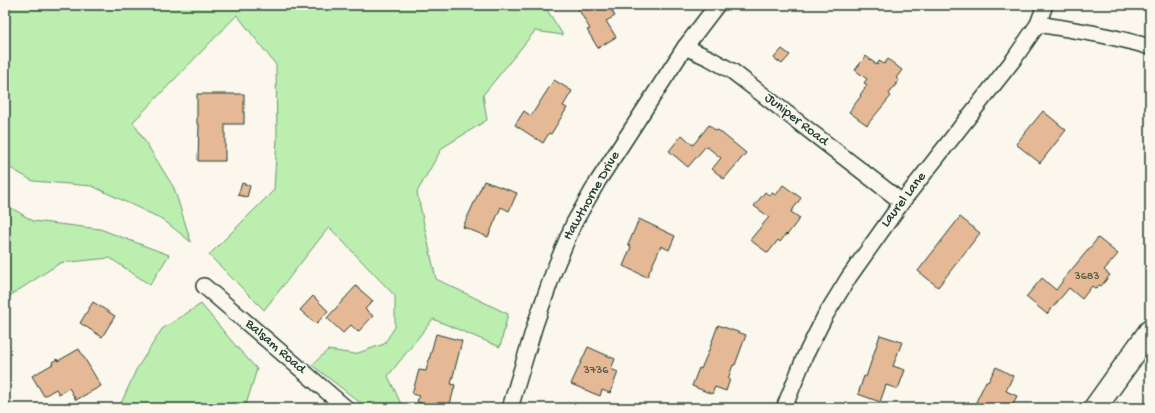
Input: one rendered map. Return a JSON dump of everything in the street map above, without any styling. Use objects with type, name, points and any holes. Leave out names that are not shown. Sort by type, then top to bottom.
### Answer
[{"type":"street","name":"Hawthorne Drive","points":[[510,408],[542,304],[574,223],[598,181],[685,47],[717,5]]},
{"type":"street","name":"Laurel Lane","points":[[784,408],[805,356],[849,277],[902,202],[1011,63],[1038,24],[1045,5]]},
{"type":"street","points":[[1038,24],[1134,42],[1150,47]]},
{"type":"street","name":"Juniper Road","points":[[685,47],[732,71],[902,202]]},
{"type":"street","name":"Balsam Road","points":[[204,286],[346,408]]},
{"type":"street","points":[[1095,408],[1150,331]]},
{"type":"green space","points":[[5,5],[544,5],[563,35],[535,31],[483,95],[487,120],[442,148],[417,192],[436,279],[508,314],[500,347],[433,319],[388,376],[403,408],[367,408],[312,365],[328,350],[355,354],[384,344],[395,327],[395,296],[329,227],[264,310],[209,255],[274,190],[277,138],[276,65],[237,15],[133,122],[174,188],[191,242],[162,219],[92,186],[33,181],[5,165]]},
{"type":"green space","points":[[5,204],[33,221],[100,229],[169,255],[150,285],[110,258],[60,263],[5,299]]},
{"type":"green space","points":[[201,304],[257,369],[245,408],[119,408],[136,370],[162,329]]},
{"type":"building","points":[[576,5],[608,5],[615,16],[606,21],[616,37],[598,48],[587,30],[590,29]]},
{"type":"building","points":[[782,49],[790,55],[782,64],[774,58]]},
{"type":"building","points":[[866,56],[877,65],[879,61],[884,64],[888,59],[902,70],[896,78],[899,80],[889,94],[891,96],[867,125],[849,112],[867,85],[864,83],[867,79],[855,70]]},
{"type":"building","points":[[554,80],[572,91],[563,106],[567,108],[551,134],[549,133],[543,143],[515,125],[524,111],[531,116]]},
{"type":"building","points":[[197,94],[244,94],[244,124],[225,124],[225,161],[198,161],[199,124],[197,124]]},
{"type":"building","points":[[1043,111],[1066,130],[1040,163],[1016,144]]},
{"type":"building","points":[[709,125],[716,131],[718,130],[746,153],[724,179],[712,169],[721,158],[706,146],[688,167],[669,151],[682,135],[693,145]]},
{"type":"building","points":[[484,181],[517,193],[509,211],[501,207],[488,237],[463,227]]},
{"type":"building","points":[[242,183],[250,186],[247,197],[238,195]]},
{"type":"building","points":[[783,185],[801,198],[791,212],[800,218],[787,235],[786,234],[780,242],[778,240],[768,253],[750,240],[769,217],[754,206],[765,192],[770,196],[772,193],[776,195]]},
{"type":"building","points":[[960,217],[980,233],[938,287],[918,271]]},
{"type":"building","points":[[639,219],[675,236],[669,250],[661,246],[647,277],[623,266],[631,247],[628,245]]},
{"type":"building","points":[[1098,238],[1118,254],[1104,270],[1110,275],[1101,286],[1099,285],[1096,289],[1092,286],[1082,299],[1069,288],[1047,314],[1026,297],[1042,278],[1056,290]]},
{"type":"building","points":[[356,286],[373,301],[365,309],[373,316],[358,332],[351,325],[343,333],[327,318]]},
{"type":"building","points":[[313,296],[328,311],[316,324],[300,310]]},
{"type":"building","points":[[93,302],[115,316],[102,337],[80,323]]},
{"type":"building","points":[[718,325],[746,335],[728,379],[730,379],[726,391],[715,387],[712,394],[692,386],[699,368],[701,369]]},
{"type":"building","points":[[436,334],[462,341],[451,384],[455,385],[449,408],[439,408],[417,402],[419,396],[412,394],[419,370],[426,371]]},
{"type":"building","points":[[880,335],[902,342],[893,366],[905,370],[898,389],[886,385],[880,402],[858,394],[864,376],[866,377]]},
{"type":"building","points":[[588,347],[615,359],[611,369],[618,372],[610,393],[602,390],[600,396],[571,384]]},
{"type":"building","points":[[79,349],[101,386],[76,400],[69,388],[59,394],[56,389],[44,396],[32,376],[53,364],[52,362],[57,359],[58,361]]},
{"type":"building","points":[[996,367],[1013,376],[1006,391],[1017,396],[1011,408],[983,408],[984,406],[976,402],[986,381],[988,382]]}]
